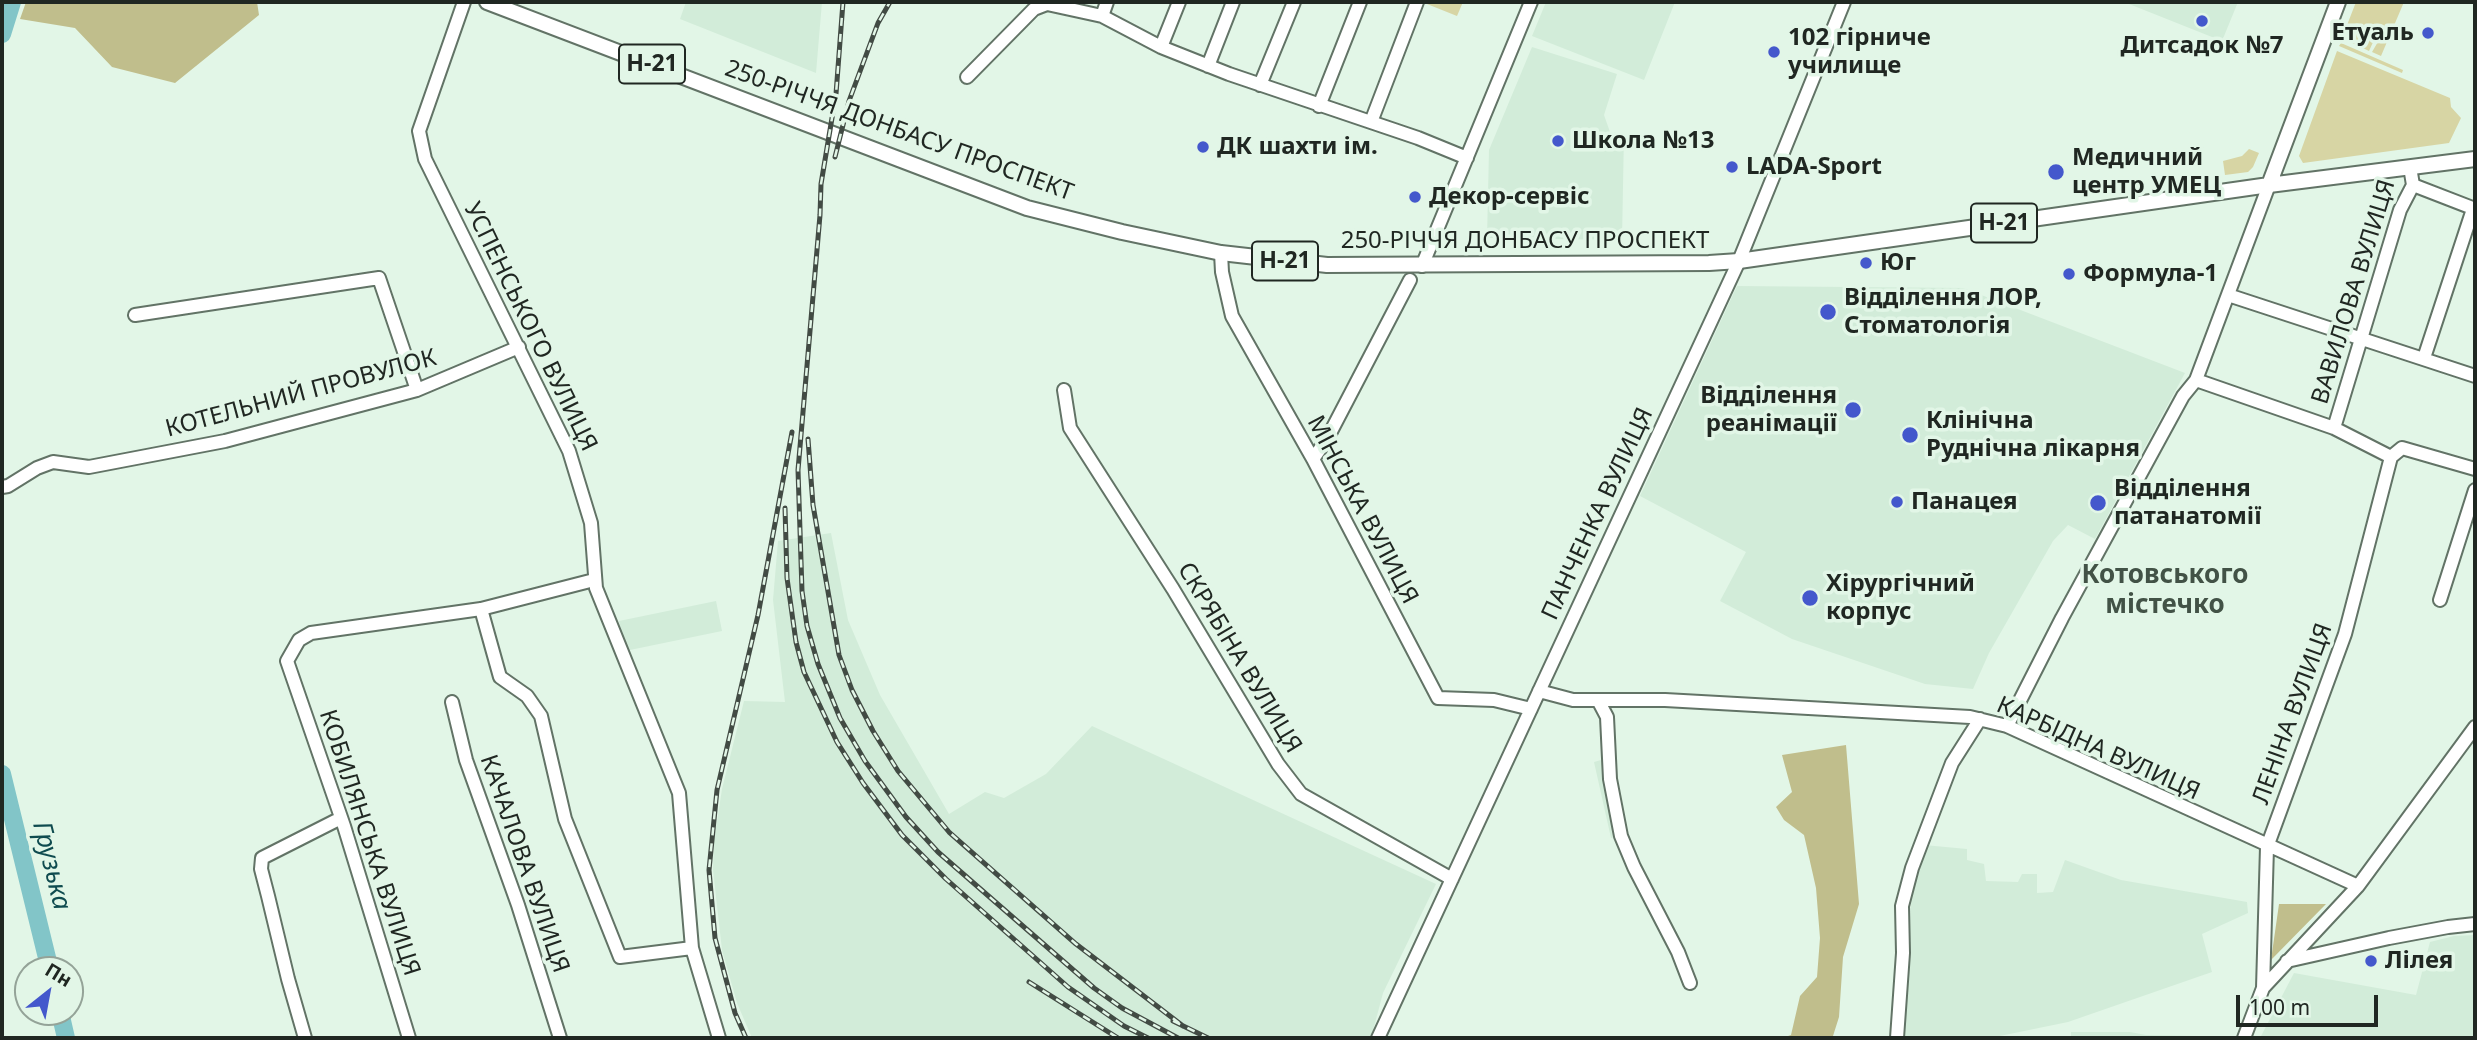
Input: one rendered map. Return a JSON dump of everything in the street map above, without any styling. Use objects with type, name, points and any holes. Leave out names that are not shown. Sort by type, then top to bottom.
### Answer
[{"type":"main road","name":"250-РІЧЧЯ ДОНБАСУ ПРОСПЕКТ","points":[[486,2],[1027,208],[1221,253],[1327,265],[1739,261],[2269,185],[2475,159]]},
{"type":"main road","points":[[2269,185],[2338,2]]},
{"type":"street","name":"УСПЕНСЬКОГО ВУЛИЦЯ","points":[[464,2],[419,131],[425,159],[569,450],[591,523],[594,580],[679,793],[692,948],[719,1038]]},
{"type":"street","points":[[1102,16],[1107,2]]},
{"type":"street","points":[[1161,47],[1179,2]]},
{"type":"street","points":[[1208,66],[1233,2]]},
{"type":"street","points":[[1260,85],[1294,2]]},
{"type":"street","points":[[1319,106],[1360,2]]},
{"type":"street","points":[[1371,122],[1417,2]]},
{"type":"street","points":[[1422,266],[1531,2]]},
{"type":"street","name":"ПАНЧЕНКА ВУЛИЦЯ","points":[[1378,1038],[1739,261],[1844,2]]},
{"type":"street","points":[[967,77],[1034,9],[1046,4],[1102,16],[1161,47],[1208,66],[1418,138],[1467,158]]},
{"type":"street","name":"ВАВИЛОВА ВУЛИЦЯ","points":[[2334,428],[2400,211],[2413,185],[2410,167]]},
{"type":"street","points":[[2007,726],[2062,618],[2183,396],[2196,380],[2269,185]]},
{"type":"street","points":[[2413,185],[2474,209],[2424,358]]},
{"type":"street","name":"МІНСЬКА ВУЛИЦЯ","points":[[1221,253],[1222,272],[1233,316],[1313,459],[1438,698],[1494,700],[1531,709]]},
{"type":"street","points":[[135,315],[379,278],[417,390]]},
{"type":"street","points":[[1313,459],[1327,439],[1410,280]]},
{"type":"street","points":[[2228,295],[2475,376]]},
{"type":"street","name":"КОТЕЛЬНИЙ ПРОВУЛОК","points":[[2,487],[52,463],[89,467],[225,442],[417,390],[519,347]]},
{"type":"street","points":[[2196,380],[2334,428],[2391,457],[2402,449],[2475,469]]},
{"type":"street","name":"СКРЯБІНА ВУЛИЦЯ","points":[[1064,390],[1070,428],[1278,764],[1301,794],[1452,879]]},
{"type":"street","name":"ЛЕНІНА ВУЛИЦЯ","points":[[2263,988],[2267,847],[2345,634],[2391,457]]},
{"type":"street","points":[[2440,600],[2475,490]]},
{"type":"street","points":[[594,580],[481,609],[500,677],[527,696],[541,716],[565,819],[620,957],[692,948]]},
{"type":"street","name":"КОБИЛЯНСЬКА ВУЛИЦЯ","points":[[409,1038],[341,818],[287,661],[299,640],[311,633],[481,609]]},
{"type":"street","name":"КАРБІДНА ВУЛИЦЯ","points":[[1539,691],[1573,700],[1759,704],[1980,719],[2007,726],[2267,847],[2358,886]]},
{"type":"street","points":[[1598,700],[1607,717],[1610,779],[1621,836],[1678,952],[1690,983]]},
{"type":"street","name":"КАЧАЛОВА ВУЛИЦЯ","points":[[452,702],[466,761],[519,905],[560,1038]]},
{"type":"street","points":[[1897,1038],[1903,953],[1902,906],[1912,868],[1952,762],[1980,719]]},
{"type":"street","points":[[2244,1038],[2263,988],[2358,886],[2475,727]]},
{"type":"street","points":[[305,1038],[265,887],[261,869],[262,858],[341,818]]},
{"type":"street","points":[[2286,961],[2401,936],[2475,925]]},
{"type":"shaded area","points":[[26,2],[257,2],[259,15],[175,83],[112,67],[75,28],[20,19]]},
{"type":"shaded area","points":[[686,2],[822,2],[816,73],[680,19]]},
{"type":"shaded area","points":[[1422,2],[1463,2],[1457,16]]},
{"type":"shaded area","points":[[1546,2],[1675,2],[1644,80],[1532,36]]},
{"type":"shaded area","name":"Дитсадок №7","points":[[2124,2],[2238,2],[2222,41]]},
{"type":"shaded area","points":[[2356,2],[2404,2],[2381,56],[2372,52],[2382,35],[2374,32],[2369,51],[2342,38]]},
{"type":"shaded area","points":[[2341,43],[2403,70],[2402,73],[2339,46]]},
{"type":"shaded area","name":"Школа №13","points":[[1532,47],[1617,74],[1604,115],[1610,132],[1624,133],[1622,240],[1487,238],[1489,150]]},
{"type":"shaded area","points":[[2337,51],[2450,98],[2451,107],[2461,118],[2449,143],[2303,163],[2299,156]]},
{"type":"shaded area","points":[[2249,149],[2259,153],[2253,167],[2248,172],[2225,175],[2223,161],[2242,156]]},
{"type":"shaded area","name":"Клінічна Руднічна лікарня","points":[[1737,286],[1963,288],[2185,373],[2095,539],[2068,525],[2053,541],[1989,653],[1973,689],[1925,684],[1792,639],[1720,601],[1746,552],[1640,496]]},
{"type":"shaded area","points":[[831,533],[848,620],[880,695],[949,814],[985,792],[1004,798],[1046,774],[1092,726],[1436,884],[1383,993],[1371,1038],[752,1038],[737,1003],[722,950],[713,870],[714,841],[722,789],[744,701],[785,702],[773,600],[778,541]]},
{"type":"shaded area","points":[[716,601],[722,631],[625,651],[619,621]]},
{"type":"shaded area","points":[[1846,745],[1859,904],[1843,957],[1839,1017],[1833,1036],[1835,1038],[1782,1038],[1791,1035],[1800,996],[1817,977],[1820,938],[1816,888],[1804,835],[1784,820],[1776,807],[1792,792],[1782,755]]},
{"type":"shaded area","points":[[1601,760],[1618,836],[1611,838],[1594,762]]},
{"type":"shaded area","points":[[1924,845],[1967,849],[1967,860],[1984,864],[1986,881],[2018,882],[2022,874],[2037,874],[2037,893],[2053,892],[2065,860],[2121,880],[2247,902],[2248,913],[2202,934],[2212,972],[2068,1022],[1990,1038],[1900,1038],[1909,953],[1911,891]]},
{"type":"shaded area","points":[[2279,904],[2326,904],[2271,960]]},
{"type":"shaded area","points":[[2475,935],[2475,1038],[2260,1038],[2294,973],[2416,995],[2430,942],[2454,936]]},
{"type":"shaded area","points":[[2071,1032],[2130,1032],[2199,1038],[2071,1038]]},
{"type":"waterway","name":"Грузька","points":[[2,34],[12,2]]},
{"type":"waterway","name":"Грузька","points":[[2,774],[47,956]]},
{"type":"waterway","name":"Грузька","points":[[63,1026],[66,1038]]},
{"type":"railway","points":[[843,2],[836,94],[821,184],[798,470],[802,591],[807,626],[818,664],[840,718],[865,761],[906,817],[938,852],[1094,988],[1122,1008],[1178,1038]]},
{"type":"railway","points":[[835,157],[849,101],[878,23],[890,2]]},
{"type":"railway","points":[[746,1038],[735,1013],[715,938],[709,870],[717,790],[758,615],[792,432]]},
{"type":"railway","points":[[808,439],[813,505],[839,655],[852,690],[898,771],[949,832],[1076,944],[1183,1026]]},
{"type":"railway","points":[[785,508],[787,578],[796,642],[804,672],[837,742],[863,783],[902,835],[946,879],[1068,987],[1124,1026],[1148,1038]]},
{"type":"railway","points":[[1029,982],[1118,1038]]},
{"type":"railway","points":[[1173,1021],[1208,1038]]},
{"type":"place","name":"Дитсадок №7","points":[[2202,21]]},
{"type":"place","name":"Етуаль","points":[[2428,33]]},
{"type":"place","name":"102 гірниче училище","points":[[1774,52]]},
{"type":"place","name":"Школа №13","points":[[1558,141]]},
{"type":"place","name":"ДК шахти ім.","points":[[1203,147]]},
{"type":"place","name":"LADA-Sport","points":[[1732,167]]},
{"type":"place","name":"Медичний центр УМЕЦ","points":[[2056,172]]},
{"type":"place","name":"Декор-сервіс","points":[[1415,197]]},
{"type":"place","name":"Юг","points":[[1866,263]]},
{"type":"place","name":"Формула-1","points":[[2069,274]]},
{"type":"place","name":"Відділення ЛОР, Стоматологія","points":[[1828,312]]},
{"type":"place","name":"Відділення реанімації","points":[[1853,410]]},
{"type":"place","name":"Клінічна Руднічна лікарня","points":[[1910,435]]},
{"type":"place","name":"Панацея","points":[[1897,502]]},
{"type":"place","name":"Відділення патанатомії","points":[[2098,503]]},
{"type":"place","name":"Хірургічний корпус","points":[[1810,598]]},
{"type":"place","name":"Лілея","points":[[2371,961]]},
{"type":"district","name":"Котовського містечко","points":[[2165,591]]}]
